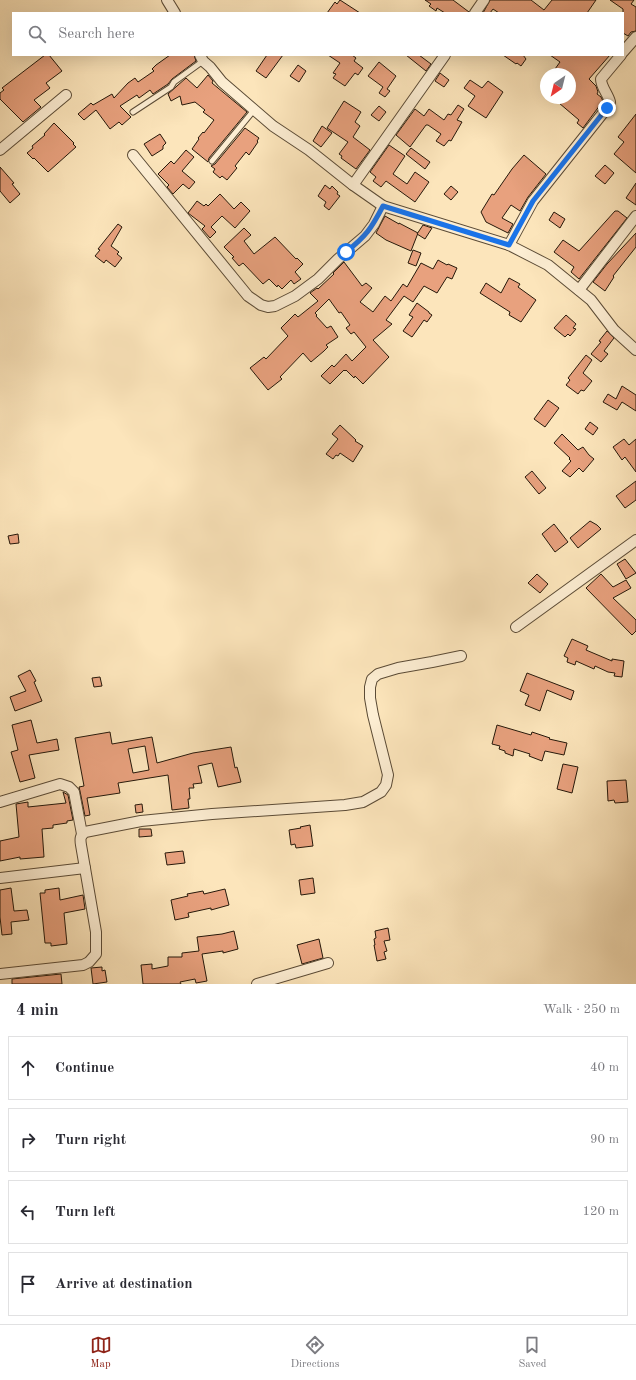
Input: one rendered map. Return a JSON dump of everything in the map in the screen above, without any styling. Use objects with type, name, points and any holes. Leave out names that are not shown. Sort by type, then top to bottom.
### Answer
[{"type":"street","points":[[167,0],[174,12]]},
{"type":"street","points":[[476,12],[484,0]]},
{"type":"street","points":[[624,51],[636,37]]},
{"type":"street","points":[[353,185],[444,56]]},
{"type":"street","points":[[509,245],[533,201],[607,108],[610,102],[601,83],[601,79],[620,56]]},
{"type":"street","points":[[201,58],[222,82],[272,126],[309,150],[353,185],[383,206],[509,245],[548,265],[591,300],[614,330],[636,350]]},
{"type":"street","points":[[0,150],[66,95]]},
{"type":"street","points":[[133,155],[248,296],[260,306],[268,308],[276,306],[294,296],[318,279],[338,259],[366,236],[383,206]]},
{"type":"street","points":[[578,290],[636,216]]},
{"type":"street","points":[[516,627],[636,540]]},
{"type":"street","points":[[82,834],[88,830],[140,821],[212,814],[345,805],[364,802],[373,798],[382,792],[386,785],[388,775],[370,698],[372,679],[378,674],[398,668],[461,656]]},
{"type":"street","points":[[0,802],[60,784],[69,786],[74,792],[82,834],[80,838],[96,932],[96,954],[89,962],[82,965],[0,974]]},
{"type":"street","points":[[0,878],[85,868]]},
{"type":"street","points":[[257,984],[328,962]]},
{"type":"lane","points":[[133,112],[171,87],[174,82],[201,58]]},
{"type":"lane","points":[[212,161],[254,110]]},
{"type":"building","points":[[340,0],[358,12],[328,12],[335,2],[337,4]]},
{"type":"building","points":[[425,0],[453,0],[469,12],[443,12],[437,8],[436,11],[429,6],[431,4]]},
{"type":"building","points":[[490,0],[531,0],[544,10],[552,0],[596,0],[588,12],[498,12],[493,9],[491,12],[484,12]]},
{"type":"building","points":[[610,0],[634,0],[631,4],[636,7],[636,31],[631,32],[628,36],[624,34],[623,9]]},
{"type":"building","points":[[44,56],[50,56],[62,71],[46,83],[50,88],[34,100],[41,107],[23,122],[0,99],[0,93],[4,90],[2,88]]},
{"type":"building","points":[[169,56],[194,56],[196,61],[153,94],[150,90],[139,98],[137,95],[120,106],[131,117],[122,125],[119,122],[110,129],[96,110],[84,120],[78,114],[91,103],[93,105],[112,94],[114,98],[128,83],[135,78],[138,82],[154,71],[152,69]]},
{"type":"building","points":[[266,56],[282,56],[266,78],[256,71]]},
{"type":"building","points":[[330,56],[353,56],[356,58],[354,61],[363,68],[358,75],[355,73],[345,86],[333,78],[336,74],[333,73],[340,63]]},
{"type":"building","points":[[407,56],[420,56],[431,64],[426,71]]},
{"type":"building","points":[[504,56],[524,56],[526,59],[521,66],[517,63],[516,64]]},
{"type":"building","points":[[551,56],[609,56],[589,79],[596,86],[598,92],[597,94],[603,101],[583,128],[577,123],[579,120],[560,104],[576,104],[576,68],[556,68],[560,62]]},
{"type":"building","points":[[379,62],[396,76],[387,89],[390,91],[385,97],[379,93],[383,87],[368,76]]},
{"type":"building","points":[[298,65],[306,71],[299,82],[290,76]]},
{"type":"building","points":[[440,73],[449,80],[444,87],[435,81]]},
{"type":"building","points":[[208,75],[213,81],[212,83],[247,112],[209,158],[208,162],[192,149],[199,139],[198,138],[214,120],[203,112],[205,110],[195,102],[182,105],[180,96],[171,101],[168,94],[186,78],[197,88]]},
{"type":"building","points":[[470,80],[482,88],[488,81],[503,92],[486,118],[468,106],[475,96],[464,88]]},
{"type":"building","points":[[344,101],[361,112],[355,122],[360,126],[353,137],[370,150],[356,169],[341,158],[342,156],[339,154],[348,142],[327,128]]},
{"type":"building","points":[[458,105],[464,109],[457,120],[462,122],[451,141],[449,140],[444,146],[436,141],[441,134],[428,125],[426,125],[410,147],[396,135],[415,109],[424,116],[429,109],[444,120],[448,114],[451,115]]},
{"type":"building","points":[[379,106],[386,112],[379,121],[371,115]]},
{"type":"building","points":[[636,114],[636,173],[614,154],[624,142],[618,137]]},
{"type":"building","points":[[54,123],[74,143],[73,144],[76,147],[48,172],[27,153],[33,148],[32,146],[45,135],[44,134]]},
{"type":"building","points":[[322,126],[332,133],[321,147],[313,141]]},
{"type":"building","points":[[245,128],[259,138],[257,141],[258,142],[249,155],[246,152],[235,166],[237,168],[227,180],[222,176],[220,178],[213,172],[215,169],[211,166],[215,164]]},
{"type":"building","points":[[160,134],[166,143],[163,146],[163,149],[152,156],[144,144]]},
{"type":"building","points":[[389,145],[405,156],[393,174],[407,184],[415,172],[429,182],[415,202],[386,181],[381,187],[373,181],[376,177],[370,172]]},
{"type":"building","points":[[411,148],[430,162],[425,169],[406,154]]},
{"type":"building","points":[[186,150],[194,157],[182,171],[195,182],[189,189],[183,184],[173,194],[167,187],[169,185],[158,174],[171,161],[174,164]]},
{"type":"building","points":[[524,155],[546,174],[528,197],[520,211],[511,205],[502,218],[513,224],[508,233],[486,222],[481,212],[492,194],[494,195]]},
{"type":"building","points":[[605,165],[614,173],[605,184],[595,176]]},
{"type":"building","points":[[0,167],[14,183],[12,184],[20,194],[10,203],[0,191]]},
{"type":"building","points":[[636,183],[636,205],[626,198]]},
{"type":"building","points":[[325,185],[330,189],[332,186],[340,196],[329,210],[324,206],[326,202],[318,196]]},
{"type":"building","points":[[451,186],[458,192],[451,200],[444,194]]},
{"type":"building","points":[[220,194],[234,209],[241,202],[250,211],[235,228],[222,216],[211,227],[216,232],[210,238],[202,229],[205,226],[188,213],[197,201],[204,206],[206,204],[208,206]]},
{"type":"building","points":[[615,211],[618,211],[627,218],[579,279],[571,272],[574,267],[554,252],[563,240],[579,251]]},
{"type":"building","points":[[554,212],[565,219],[560,228],[549,220]]},
{"type":"building","points":[[385,216],[418,233],[411,251],[386,240],[376,233]]},
{"type":"building","points":[[118,224],[122,227],[111,246],[119,252],[117,254],[122,258],[115,267],[106,260],[104,263],[95,256],[100,250],[98,249]]},
{"type":"building","points":[[423,225],[432,228],[425,239],[417,234]]},
{"type":"building","points":[[244,228],[251,235],[244,241],[254,254],[275,237],[296,259],[297,258],[303,264],[295,272],[301,279],[294,284],[291,280],[282,289],[278,285],[277,287],[269,279],[263,284],[243,263],[239,266],[232,258],[234,257],[224,247]]},
{"type":"building","points":[[636,233],[636,247],[613,276],[614,277],[605,291],[593,282],[607,264]]},
{"type":"building","points":[[413,250],[421,253],[416,266],[408,263]]},
{"type":"building","points":[[438,260],[457,268],[452,279],[447,277],[437,293],[424,286],[413,302],[404,296],[386,320],[392,324],[373,340],[389,357],[363,384],[346,370],[344,370],[330,384],[321,376],[332,365],[334,367],[346,354],[352,361],[366,347],[354,332],[351,334],[346,328],[350,325],[329,299],[315,313],[327,328],[331,326],[338,337],[326,345],[328,347],[324,351],[311,362],[303,353],[280,377],[282,379],[268,390],[250,368],[264,357],[266,359],[288,336],[281,328],[295,314],[298,317],[318,301],[310,293],[317,288],[318,289],[344,262],[362,286],[366,283],[372,288],[360,302],[373,312],[385,296],[391,301],[403,284],[407,287],[421,263],[433,269]]},
{"type":"building","points":[[509,278],[520,284],[518,287],[536,300],[521,322],[509,315],[510,312],[480,293],[486,283],[501,293]]},
{"type":"building","points":[[417,303],[432,315],[427,322],[424,320],[412,337],[403,331],[413,317],[409,315]]},
{"type":"building","points":[[566,315],[576,324],[573,328],[576,329],[570,336],[568,334],[565,337],[554,328]]},
{"type":"building","points":[[607,331],[614,338],[604,351],[608,354],[601,362],[591,354],[601,342],[599,341]]},
{"type":"building","points":[[586,355],[592,360],[583,373],[592,381],[584,391],[581,390],[578,394],[566,385],[570,380],[568,378]]},
{"type":"building","points":[[622,386],[636,395],[636,411],[622,402],[617,410],[603,402],[608,394],[616,399]]},
{"type":"building","points":[[548,400],[559,408],[545,427],[534,419]]},
{"type":"building","points":[[590,422],[598,428],[593,435],[585,429]]},
{"type":"building","points":[[340,425],[356,440],[355,441],[363,446],[353,462],[340,453],[333,459],[326,454],[338,439],[332,434]]},
{"type":"building","points":[[562,434],[578,450],[583,447],[594,459],[583,472],[579,468],[570,477],[562,471],[571,461],[569,459],[570,458],[554,443]]},
{"type":"building","points":[[624,439],[629,445],[636,439],[636,472],[625,457],[622,460],[613,447]]},
{"type":"building","points":[[532,471],[546,488],[539,494],[525,477]]},
{"type":"building","points":[[636,481],[636,500],[625,508],[616,496]]},
{"type":"building","points":[[590,521],[601,529],[578,548],[570,538]]},
{"type":"building","points":[[554,524],[568,542],[555,552],[542,534]]},
{"type":"building","points":[[18,534],[19,543],[10,544],[8,536]]},
{"type":"building","points":[[625,559],[636,573],[626,579],[617,564]]},
{"type":"building","points":[[537,574],[548,584],[540,593],[528,583]]},
{"type":"building","points":[[601,574],[613,587],[626,580],[631,588],[613,598],[636,620],[636,631],[632,635],[586,588]]},
{"type":"building","points":[[572,639],[588,646],[586,650],[612,661],[612,659],[624,661],[622,677],[614,676],[615,673],[608,672],[595,666],[594,669],[576,661],[575,665],[567,662],[568,658],[564,656]]},
{"type":"building","points":[[30,670],[36,681],[34,682],[42,701],[15,711],[10,697],[26,691],[18,676]]},
{"type":"building","points":[[527,673],[574,691],[571,700],[547,690],[540,711],[525,705],[529,695],[520,691]]},
{"type":"building","points":[[100,677],[102,686],[94,687],[92,678]]},
{"type":"building","points":[[31,720],[37,743],[57,739],[59,750],[29,755],[35,778],[20,782],[11,752],[18,750],[12,725]]},
{"type":"building","points":[[497,725],[531,735],[532,732],[550,738],[549,739],[567,743],[564,755],[545,751],[542,761],[529,756],[530,754],[514,749],[513,756],[505,753],[505,751],[499,749],[500,746],[492,744]]},
{"type":"building","points":[[110,732],[112,744],[152,737],[157,763],[193,753],[231,747],[235,768],[237,767],[241,782],[218,787],[212,763],[198,766],[202,783],[193,784],[194,788],[189,788],[189,808],[172,810],[168,775],[118,783],[120,793],[87,798],[90,815],[85,816],[79,787],[84,786],[75,738]],"holes":[[[145,746],[149,770],[133,773],[128,749]]]},
{"type":"building","points":[[563,764],[578,767],[572,793],[557,789]]},
{"type":"building","points":[[626,780],[628,802],[615,803],[614,800],[608,801],[607,781]]},
{"type":"building","points":[[63,792],[68,795],[73,820],[67,821],[67,823],[53,825],[53,828],[42,829],[44,857],[20,859],[20,857],[0,861],[0,841],[19,837],[16,804],[28,802],[28,807],[66,803]]},
{"type":"building","points":[[142,804],[143,812],[136,813],[135,805]]},
{"type":"building","points":[[310,825],[313,846],[296,848],[295,844],[291,845],[289,830]]},
{"type":"building","points":[[139,829],[151,829],[152,836],[139,837]]},
{"type":"building","points":[[183,851],[185,863],[167,865],[165,853]]},
{"type":"building","points":[[313,878],[315,893],[301,895],[299,880]]},
{"type":"building","points":[[11,888],[14,911],[27,910],[29,920],[11,922],[12,934],[2,935],[0,890]]},
{"type":"building","points":[[59,888],[60,900],[83,895],[85,909],[64,913],[67,944],[51,946],[51,943],[45,943],[40,893],[45,893],[45,890]]},
{"type":"building","points":[[225,889],[229,905],[211,910],[211,908],[188,913],[189,917],[175,920],[171,900],[188,896],[187,894],[203,891],[204,894]]},
{"type":"building","points":[[388,928],[390,940],[384,941],[387,951],[384,952],[386,959],[377,961],[374,945],[374,939],[376,938],[375,931]]},
{"type":"building","points":[[234,931],[238,949],[223,953],[223,951],[202,954],[207,981],[196,983],[195,979],[180,982],[181,984],[143,984],[141,965],[152,964],[152,969],[168,966],[168,957],[182,957],[182,953],[199,951],[197,937]]},
{"type":"building","points":[[319,939],[323,958],[302,964],[297,945]]},
{"type":"building","points":[[102,967],[102,971],[105,970],[107,982],[93,984],[91,968]]},
{"type":"building","points":[[61,974],[62,984],[12,984],[12,979]]},
{"type":"route","points":[[346,252],[366,236],[383,206],[509,245],[533,201],[607,108]]}]
